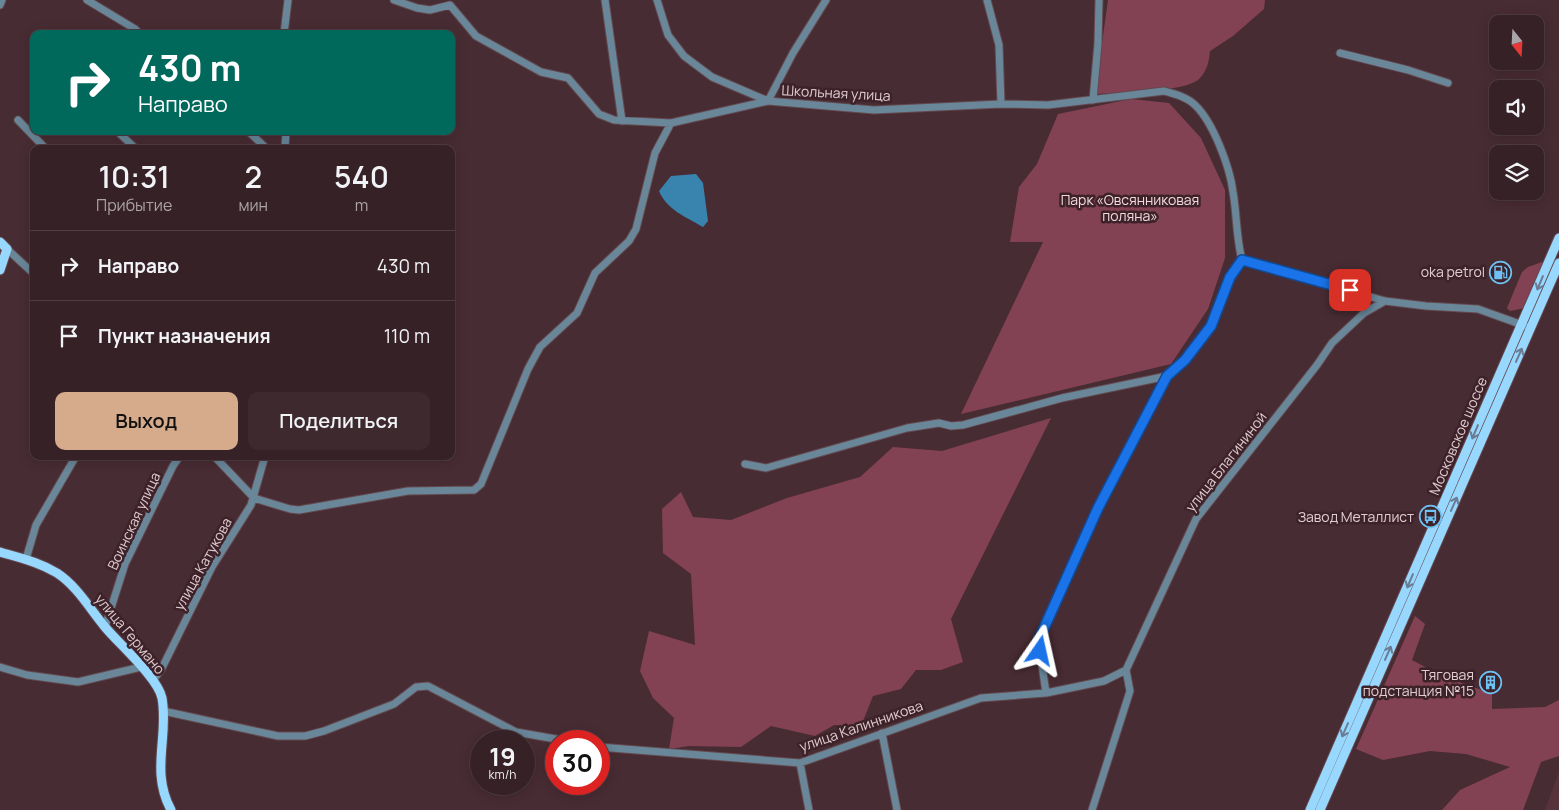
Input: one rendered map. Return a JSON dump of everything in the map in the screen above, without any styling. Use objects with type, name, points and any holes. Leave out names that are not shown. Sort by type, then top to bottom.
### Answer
[{"type":"main road","name":"Московское шоссе","points":[[1310,810],[1559,238]]},
{"type":"main road","points":[[0,270],[3,245]]},
{"type":"main road","name":"Московское шоссе","points":[[1320,810],[1559,263]]},
{"type":"main road","name":"улица Германо","points":[[0,552],[26,559],[58,574],[72,586],[105,627],[153,680],[161,696],[163,711],[160,778],[165,799],[171,810]]},
{"type":"street","points":[[0,5],[2,0]]},
{"type":"street","points":[[87,0],[136,30]]},
{"type":"street","points":[[284,30],[288,0]]},
{"type":"street","points":[[394,0],[416,8],[430,10],[447,2]]},
{"type":"street","points":[[605,0],[622,121]]},
{"type":"street","points":[[658,0],[668,35],[684,56],[712,77],[768,101],[793,54],[826,0]]},
{"type":"street","points":[[987,0],[999,46],[1001,104]]},
{"type":"street","points":[[1092,100],[1098,44],[1099,0]]},
{"type":"street","name":"Школьная улица","points":[[447,2],[476,36],[541,72],[568,78],[600,114],[614,120],[671,123],[768,101],[874,110],[1001,104],[1048,105],[1164,91],[1180,96],[1195,104],[1216,137],[1234,191],[1237,243],[1242,260]]},
{"type":"street","points":[[1340,53],[1408,70],[1448,83]]},
{"type":"street","points":[[18,120],[30,132]]},
{"type":"street","points":[[218,460],[254,498],[290,509],[299,510],[408,491],[474,490],[481,484],[528,369],[540,347],[576,312],[596,273],[629,241],[636,229],[655,153],[671,123]]},
{"type":"street","points":[[32,135],[42,145]]},
{"type":"street","points":[[121,135],[132,145]]},
{"type":"street","points":[[252,135],[263,145]]},
{"type":"street","points":[[3,245],[30,270]]},
{"type":"street","points":[[1046,692],[1040,651],[1040,637],[1098,508],[1167,376],[1185,360],[1211,326],[1230,277],[1242,260],[1385,301],[1478,309],[1531,328]]},
{"type":"street","name":"улица Благининой","points":[[1126,670],[1196,519],[1318,365],[1332,343],[1364,313],[1385,301]]},
{"type":"street","points":[[745,464],[766,468],[908,428],[940,422],[952,426],[962,425],[1062,398],[1167,376]]},
{"type":"street","points":[[26,559],[36,525],[74,460]]},
{"type":"street","name":"Воинская улица","points":[[105,627],[126,564],[177,460]]},
{"type":"street","name":"улица Катукова","points":[[153,680],[161,670],[212,567],[254,498],[264,460]]},
{"type":"street","points":[[0,667],[27,676],[78,682],[141,667]]},
{"type":"street","points":[[1092,810],[1130,690],[1126,670]]},
{"type":"street","name":"улица Калинникова","points":[[610,747],[800,763],[981,698],[1046,692],[1104,681],[1126,670]]},
{"type":"street","points":[[163,711],[278,736],[305,736],[324,731],[394,704],[416,686],[428,686],[516,732],[545,737]]},
{"type":"street","points":[[882,733],[897,810]]},
{"type":"street","points":[[800,763],[808,810]]},
{"type":"shaded area","points":[[1559,772],[1559,810],[1545,810]]},
{"type":"green space","points":[[1108,0],[1265,0],[1264,9],[1233,36],[1210,51],[1206,70],[1199,79],[1192,83],[1180,87],[1150,91],[1095,94]]},
{"type":"green space","name":"Парк «Овсянниковая поляна»","points":[[1131,99],[1169,103],[1201,138],[1225,190],[1225,258],[1208,309],[1171,364],[961,414],[1043,242],[1010,242],[1019,187],[1037,164],[1058,114]]},
{"type":"green space","points":[[1542,262],[1544,264],[1525,308],[1510,311],[1507,308],[1522,272],[1528,267]]},
{"type":"green space","points":[[1051,418],[951,619],[963,662],[941,670],[916,670],[901,689],[873,696],[861,726],[834,725],[815,736],[771,726],[741,747],[689,746],[669,749],[674,718],[653,698],[640,671],[649,631],[695,645],[691,574],[663,553],[662,509],[681,492],[693,517],[731,520],[787,498],[860,477],[893,447],[942,451]]},
{"type":"green space","points":[[1415,616],[1425,624],[1412,660],[1436,673],[1492,694],[1492,709],[1545,707],[1559,700],[1559,756],[1541,762],[1523,810],[1442,810],[1460,790],[1510,767],[1466,754],[1430,751],[1383,760],[1356,749]]},
{"type":"water","points":[[696,174],[703,183],[708,221],[703,227],[672,208],[662,198],[659,191],[671,176]]},
{"type":"place","name":"oka petrol","points":[[1501,272]]},
{"type":"place","name":"Завод Металлист","points":[[1430,517]]},
{"type":"place","name":"Тяговая подстанция №15","points":[[1490,683]]},
{"type":"route","points":[[1040,651],[1040,637],[1098,508],[1167,376],[1185,360],[1211,326],[1230,277],[1242,260],[1350,290]]}]
